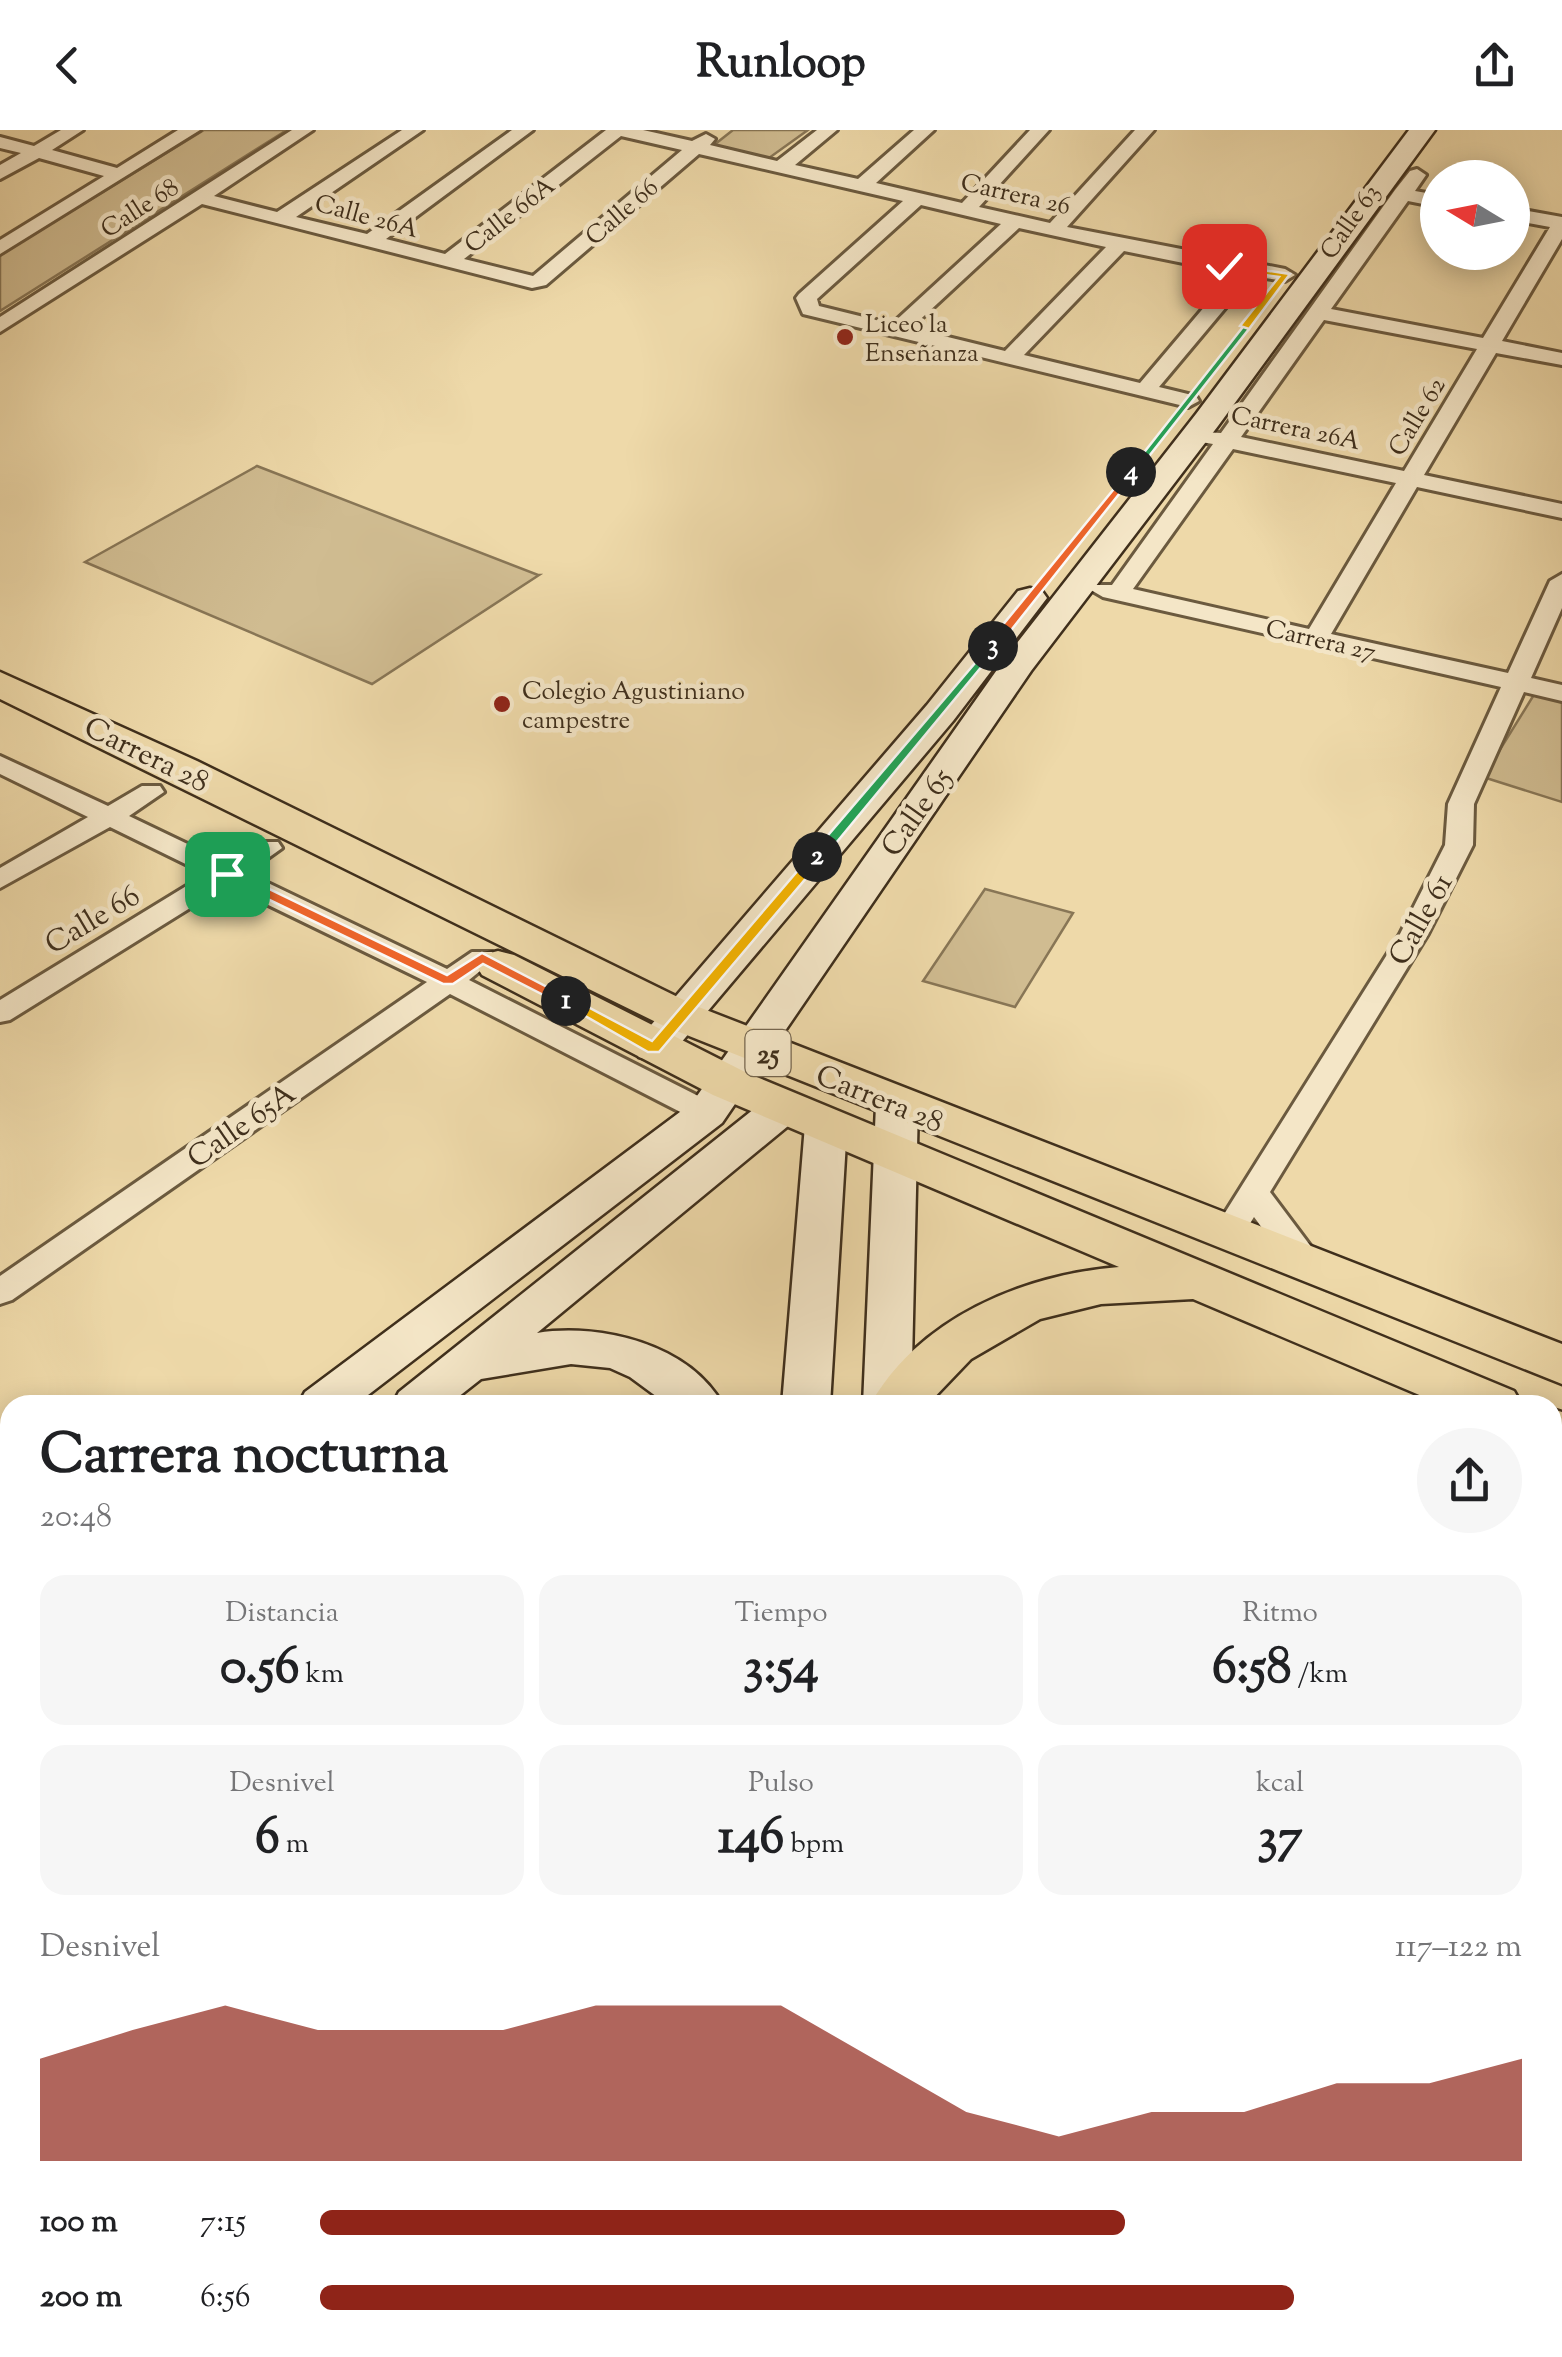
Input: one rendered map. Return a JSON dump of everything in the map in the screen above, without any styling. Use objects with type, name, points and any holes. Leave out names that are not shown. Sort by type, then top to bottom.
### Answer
[{"type":"main road","name":"Carrera 28","points":[[0,684],[183,770],[667,1032],[730,1081],[826,1124],[896,1129],[1203,1286],[1470,1395]]},
{"type":"main road","name":"Carrera 28","points":[[0,720],[268,848],[465,969],[667,1032]]},
{"type":"main road","name":"Carrera 28","points":[[730,1081],[1227,1234],[1562,1365]]},
{"type":"main road","points":[[905,1395],[931,1362],[960,1338],[1032,1302],[1115,1284],[1203,1286]]},
{"type":"street","points":[[0,173],[74,130]]},
{"type":"street","points":[[0,248],[191,130]]},
{"type":"street","name":"Calle 68","points":[[0,326],[304,130]]},
{"type":"street","points":[[281,218],[414,130]]},
{"type":"street","points":[[370,242],[524,130]]},
{"type":"street","name":"Carrera 26","points":[[618,130],[1054,230],[1248,270],[1286,274]]},
{"type":"street","name":"Calle 66A","points":[[448,262],[618,130]]},
{"type":"street","name":"Calle 66","points":[[522,281],[538,281],[717,130]]},
{"type":"street","points":[[782,167],[828,130]]},
{"type":"street","points":[[863,184],[925,130]]},
{"type":"street","points":[[966,210],[1040,130]]},
{"type":"street","points":[[1054,230],[1144,130]]},
{"type":"street","name":"Calle 65","points":[[667,1032],[940,713],[1188,401],[1393,130]]},
{"type":"street","name":"Calle 65","points":[[335,1395],[730,1081],[1018,664],[1080,584],[1211,438],[1422,130]]},
{"type":"street","points":[[0,142],[119,174]]},
{"type":"street","name":"Calle 63","points":[[1118,594],[1211,438],[1318,313],[1418,175]]},
{"type":"street","points":[[1402,194],[1420,198]]},
{"type":"street","name":"Calle 26A","points":[[199,198],[522,281]]},
{"type":"street","points":[[918,198],[806,298],[810,310],[1188,401]]},
{"type":"street","points":[[1530,217],[1562,223]]},
{"type":"street","points":[[897,330],[1015,221]]},
{"type":"street","name":"Calle 62","points":[[1316,638],[1562,223]]},
{"type":"street","points":[[1010,357],[1120,244]]},
{"type":"street","points":[[1145,390],[1248,270]]},
{"type":"street","points":[[1318,313],[1562,360]]},
{"type":"street","name":"Carrera 26A","points":[[1211,438],[1562,511]]},
{"type":"street","name":"Calle 61","points":[[1227,1234],[1414,934],[1459,845],[1467,790],[1562,580]]},
{"type":"street","name":"Carrera 27","points":[[1080,584],[1562,693]]},
{"type":"street","points":[[0,764],[227,874],[730,1081]]},
{"type":"street","points":[[0,880],[152,792]]},
{"type":"street","name":"Calle 66","points":[[0,1013],[268,848]]},
{"type":"street","name":"Calle 65A","points":[[0,1292],[465,969]]},
{"type":"street","points":[[428,1395],[784,1107]]},
{"type":"street","points":[[807,1395],[826,1124]]},
{"type":"street","points":[[886,1395],[896,1129]]},
{"type":"street","points":[[1254,1193],[1308,1264]]},
{"type":"street","points":[[467,1364],[538,1348],[577,1344],[616,1350],[678,1384],[689,1395]]},
{"type":"shaded area","points":[[204,130],[287,130],[0,311],[0,255]]},
{"type":"shaded area","points":[[733,130],[808,130],[769,158],[714,145]]},
{"type":"shaded area","points":[[257,466],[539,575],[372,684],[85,562]]},
{"type":"shaded area","points":[[1535,693],[1562,699],[1562,802],[1483,777]]},
{"type":"shaded area","points":[[985,889],[1073,913],[1015,1007],[923,981]]},
{"type":"place","name":"Liceo la Enseñanza","points":[[845,337]]},
{"type":"place","name":"Colegio Agustiniano campestre","points":[[502,704]]},
{"type":"route","points":[[227,874],[448,981],[482,958],[654,1048],[940,713],[1286,274],[1224,266]]}]
